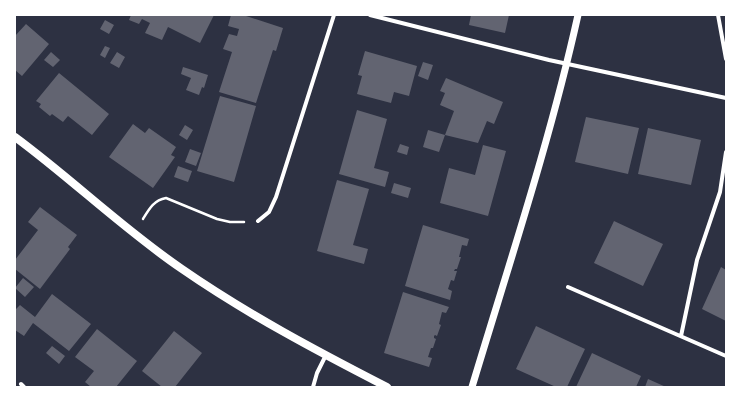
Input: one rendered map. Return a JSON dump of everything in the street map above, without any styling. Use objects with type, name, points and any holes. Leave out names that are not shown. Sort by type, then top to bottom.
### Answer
[{"type":"main road","points":[[15,137],[133,232],[182,269],[274,326],[387,387]]},
{"type":"street","points":[[258,221],[269,212],[276,197],[334,15]]},
{"type":"street","points":[[370,15],[567,64],[726,98]]},
{"type":"street","points":[[472,387],[551,124],[578,15]]},
{"type":"street","points":[[718,15],[726,59]]},
{"type":"street","points":[[681,336],[697,260],[720,192],[726,152]]},
{"type":"street","points":[[568,287],[726,356]]},
{"type":"street","points":[[313,387],[317,373],[326,355]]},
{"type":"path","points":[[133,232],[154,203],[160,199],[166,198],[217,219],[230,222],[258,221]]},
{"type":"building","points":[[131,15],[214,15],[200,43],[168,27],[162,40],[145,33],[150,23],[142,19],[139,24],[129,20]]},
{"type":"building","points":[[231,15],[243,15],[283,28],[276,51],[273,50],[256,103],[219,92],[232,52],[223,49],[229,34],[237,36],[239,29],[228,26]]},
{"type":"building","points":[[471,15],[509,15],[505,33],[469,25]]},
{"type":"building","points":[[105,20],[114,25],[109,34],[100,29]]},
{"type":"building","points":[[26,24],[49,44],[22,76],[15,70],[15,36]]},
{"type":"building","points":[[105,46],[110,48],[105,58],[100,55]]},
{"type":"building","points":[[365,51],[417,66],[409,96],[394,92],[391,103],[357,94],[362,76],[358,75]]},
{"type":"building","points":[[51,52],[60,60],[53,67],[44,60]]},
{"type":"building","points":[[117,52],[125,57],[119,68],[110,63]]},
{"type":"building","points":[[423,62],[433,65],[428,80],[418,76]]},
{"type":"building","points":[[183,67],[208,75],[204,88],[202,87],[199,95],[186,90],[191,78],[181,74]]},
{"type":"building","points":[[59,73],[109,114],[92,135],[68,116],[63,122],[52,114],[50,116],[39,107],[41,104],[36,101]]},
{"type":"building","points":[[446,78],[503,102],[494,124],[487,121],[478,143],[445,135],[454,111],[440,105],[445,93],[440,91]]},
{"type":"building","points":[[220,96],[256,106],[234,182],[197,171]]},
{"type":"building","points":[[357,110],[387,119],[374,168],[389,172],[385,187],[339,174]]},
{"type":"building","points":[[586,117],[639,128],[628,174],[575,162]]},
{"type":"building","points":[[133,124],[145,133],[149,128],[176,147],[171,155],[175,157],[153,188],[109,157]]},
{"type":"building","points":[[185,125],[193,130],[187,140],[179,135]]},
{"type":"building","points":[[648,128],[701,140],[691,185],[638,174]]},
{"type":"building","points":[[428,130],[445,135],[439,152],[423,147]]},
{"type":"building","points":[[400,144],[409,147],[407,155],[397,152]]},
{"type":"building","points":[[483,145],[506,151],[488,216],[440,203],[449,168],[475,175]]},
{"type":"building","points":[[190,149],[201,153],[196,166],[185,162]]},
{"type":"building","points":[[178,166],[192,171],[188,182],[174,177]]},
{"type":"building","points":[[337,180],[369,189],[353,245],[368,249],[364,264],[317,251]]},
{"type":"building","points":[[394,183],[411,188],[408,198],[391,193]]},
{"type":"building","points":[[40,207],[77,235],[68,247],[70,249],[40,289],[15,269],[15,260],[38,230],[28,222]]},
{"type":"building","points":[[614,221],[663,244],[643,286],[594,263]]},
{"type":"building","points":[[423,225],[469,239],[467,246],[462,245],[459,257],[461,257],[457,269],[454,271],[457,271],[454,281],[451,280],[448,289],[452,291],[450,300],[405,286]]},
{"type":"building","points":[[721,267],[726,270],[726,321],[702,309]]},
{"type":"building","points":[[23,278],[34,287],[25,297],[15,288]]},
{"type":"building","points":[[403,292],[449,307],[446,313],[442,312],[439,324],[441,325],[437,336],[434,336],[436,339],[428,357],[432,358],[429,367],[384,353]]},
{"type":"building","points":[[52,294],[91,324],[69,351],[33,323],[24,336],[15,330],[15,310],[20,305],[35,317]]},
{"type":"building","points":[[536,326],[585,349],[567,387],[556,387],[516,369]]},
{"type":"building","points":[[97,329],[137,361],[116,387],[91,387],[85,382],[94,371],[75,357]]},
{"type":"building","points":[[174,331],[202,353],[175,387],[162,387],[142,371]]},
{"type":"building","points":[[52,346],[65,356],[59,364],[46,353]]},
{"type":"building","points":[[592,353],[641,376],[636,387],[576,387]]},
{"type":"building","points":[[648,379],[666,387],[645,387]]}]
